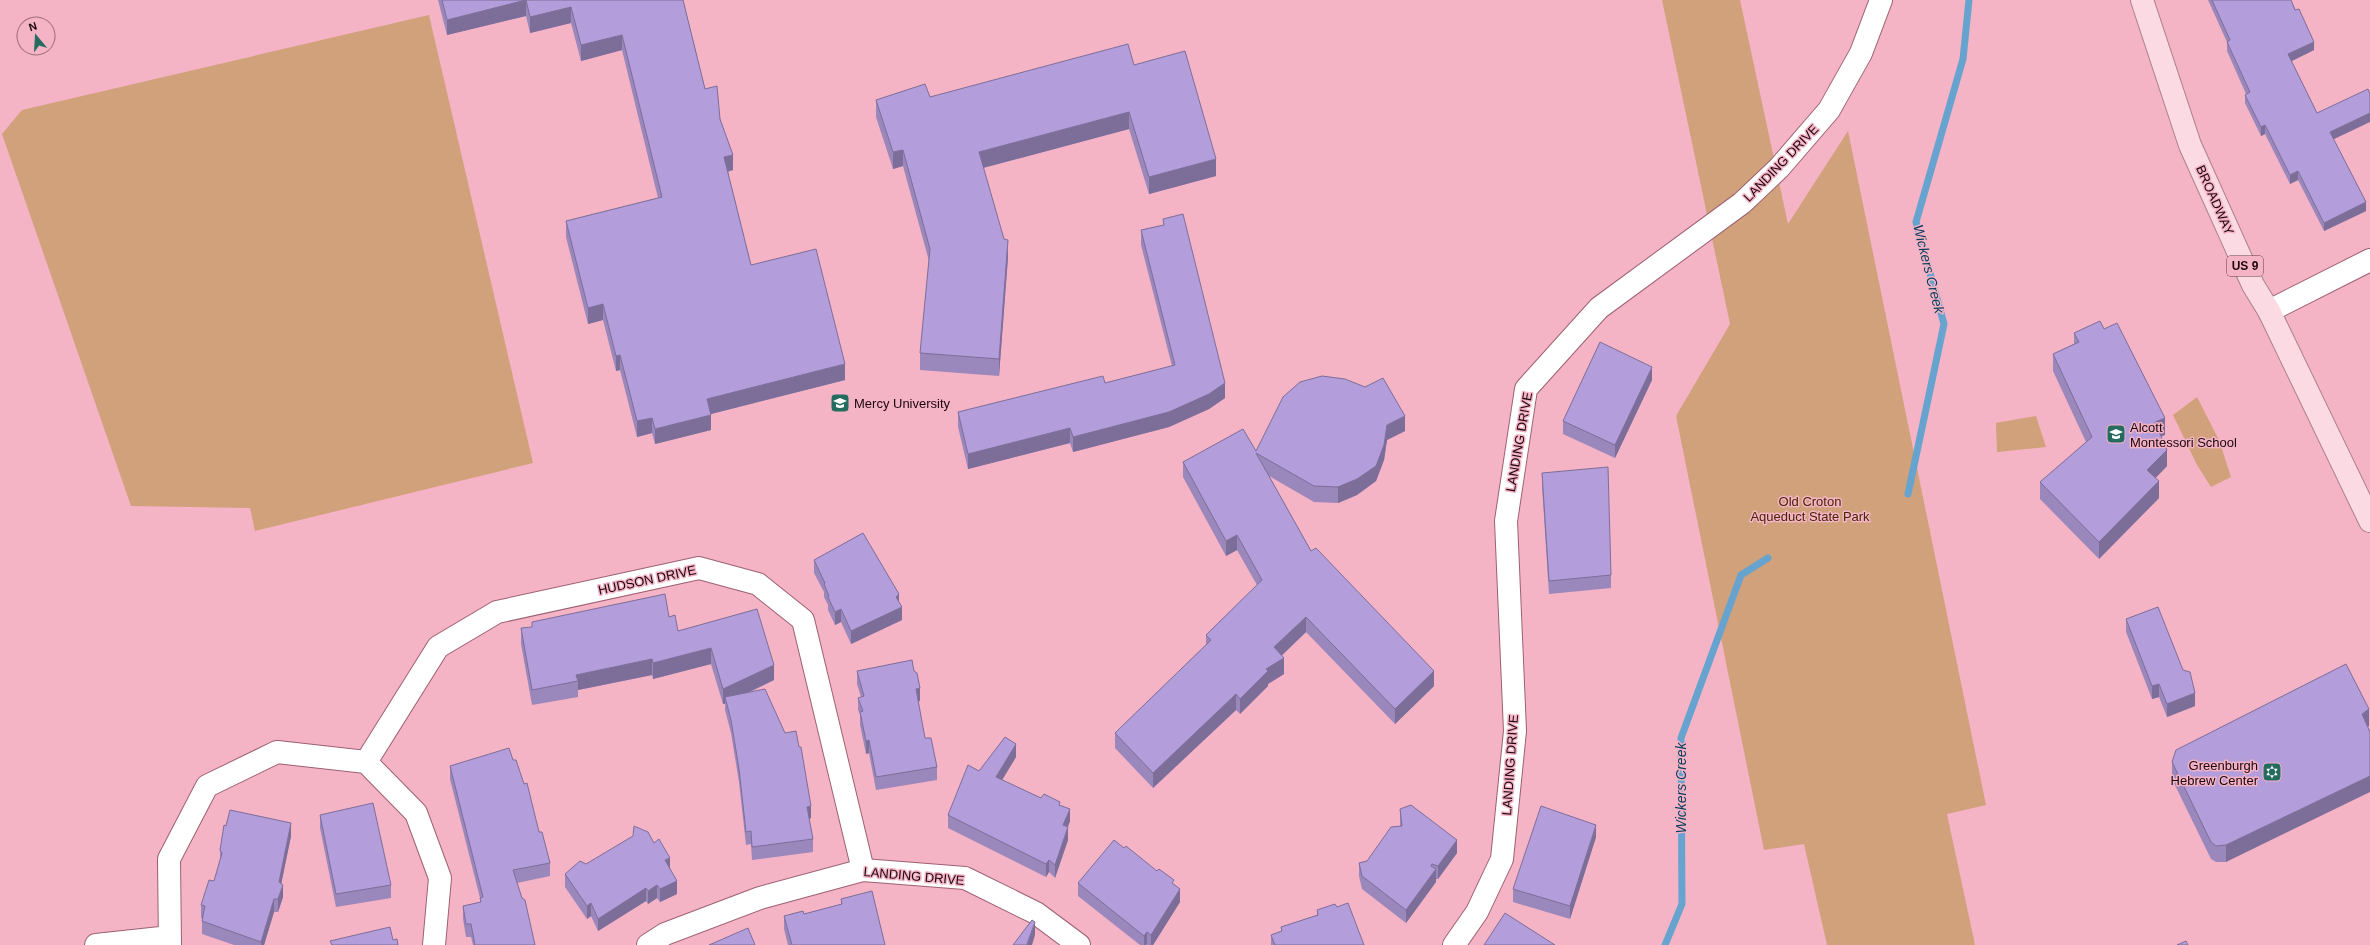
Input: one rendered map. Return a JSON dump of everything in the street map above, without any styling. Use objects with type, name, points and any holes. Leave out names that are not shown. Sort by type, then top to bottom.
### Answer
[{"type":"main road","name":"BROADWAY","points":[[2142,0],[2190,145],[2253,285],[2269,311],[2370,522]]},
{"type":"street","name":"LANDING DRIVE","points":[[1454,945],[1477,912],[1502,859],[1515,731],[1506,520],[1526,389],[1599,308],[1742,203],[1784,162],[1829,110],[1861,53],[1881,0]]},
{"type":"street","points":[[2269,311],[2370,260]]},
{"type":"street","name":"HUDSON DRIVE","points":[[366,762],[438,647],[497,612],[699,568],[758,584],[803,620],[863,870]]},
{"type":"street","points":[[96,945],[170,941],[169,859],[207,786],[276,752],[366,762],[416,813],[440,878],[434,945]]},
{"type":"street","name":"LANDING DRIVE","points":[[648,945],[665,934],[760,898],[863,870],[965,878],[1036,913],[1079,945]]},
{"type":"green space","name":"Old Croton Aqueduct State Park","points":[[1662,0],[1740,0],[1788,224],[1848,131],[1986,805],[1947,814],[1975,945],[1827,945],[1804,844],[1764,850],[1676,416],[1730,324]]},
{"type":"green space","points":[[429,15],[533,463],[255,531],[250,508],[131,506],[2,134],[22,110]]},
{"type":"green space","points":[[2197,397],[2219,440],[2231,477],[2211,487],[2197,465],[2173,415]]},
{"type":"green space","points":[[2036,416],[2046,447],[1997,452],[1996,423]]},
{"type":"building","points":[[442,0],[526,0],[447,20]]},
{"type":"building","points":[[526,0],[683,0],[705,89],[717,86],[720,119],[733,155],[724,157],[751,265],[816,249],[845,364],[707,399],[711,415],[655,429],[652,418],[637,421],[620,355],[616,356],[603,304],[588,308],[566,221],[662,197],[622,35],[581,45],[571,7],[530,17]]},
{"type":"building","points":[[2212,0],[2291,0],[2295,10],[2299,9],[2314,42],[2288,54],[2317,113],[2368,89],[2370,94],[2370,113],[2330,132],[2366,202],[2324,223],[2298,171],[2290,175],[2265,125],[2261,127],[2245,95],[2250,92],[2227,42],[2230,40]]},
{"type":"building","points":[[1128,44],[1134,65],[1185,51],[1216,159],[1149,177],[1129,112],[979,152],[1004,239],[1008,240],[999,359],[920,353],[930,249],[903,150],[893,152],[876,100],[925,84],[930,97]]},
{"type":"building","points":[[1183,214],[1225,383],[1209,394],[1169,412],[1073,437],[1070,428],[968,454],[958,412],[1103,376],[1105,383],[1175,365],[1141,230],[1164,225],[1163,219]]},
{"type":"building","points":[[2100,321],[2104,329],[2117,323],[2165,418],[2155,422],[2167,450],[2147,470],[2159,481],[2099,542],[2040,482],[2092,437],[2053,354],[2079,342],[2074,333]]},
{"type":"building","points":[[1600,342],[1652,367],[1615,445],[1563,421]]},
{"type":"building","points":[[1322,376],[1345,379],[1365,387],[1383,378],[1405,416],[1387,425],[1384,445],[1376,466],[1357,479],[1338,487],[1314,486],[1256,453],[1311,551],[1316,548],[1434,671],[1395,709],[1306,617],[1274,647],[1284,658],[1266,669],[1268,671],[1240,699],[1236,694],[1153,773],[1115,733],[1211,640],[1206,635],[1262,580],[1237,535],[1226,541],[1183,462],[1243,429],[1256,451],[1283,397],[1300,382]]},
{"type":"building","points":[[1608,467],[1611,575],[1549,581],[1542,473]]},
{"type":"building","points":[[863,533],[899,594],[896,597],[902,607],[851,631],[841,609],[835,612],[828,597],[825,583],[814,560]]},
{"type":"building","points":[[665,594],[669,617],[675,615],[678,631],[757,609],[774,665],[723,689],[711,648],[653,663],[652,659],[576,675],[578,681],[532,690],[521,628],[532,627],[532,622]]},
{"type":"building","points":[[2158,607],[2183,670],[2190,672],[2195,693],[2167,704],[2159,684],[2152,686],[2126,619]]},
{"type":"building","points":[[912,660],[914,671],[917,673],[920,688],[916,689],[925,738],[931,738],[937,767],[876,777],[869,740],[866,741],[860,712],[863,711],[858,698],[864,696],[857,671]]},
{"type":"building","name":"Greenburgh Hebrew Center","points":[[2346,664],[2369,709],[2362,714],[2370,732],[2370,776],[2226,845],[2216,846],[2211,842],[2172,762],[2176,750]]},
{"type":"building","points":[[765,689],[785,733],[796,731],[799,747],[801,747],[811,806],[807,807],[813,839],[752,847],[751,831],[746,832],[739,769],[731,720],[725,697]]},
{"type":"building","points":[[1005,737],[1016,744],[996,777],[1041,798],[1044,794],[1060,802],[1059,805],[1070,809],[1063,825],[1068,827],[1055,865],[1049,860],[1046,864],[948,815],[968,765],[979,771]]},
{"type":"building","points":[[509,748],[513,760],[516,760],[524,784],[527,783],[539,832],[542,832],[550,863],[513,870],[522,898],[525,900],[535,945],[475,945],[471,924],[466,924],[463,906],[481,902],[480,898],[483,897],[450,766]]},
{"type":"building","points":[[373,803],[391,885],[336,894],[320,815]]},
{"type":"building","points":[[1411,805],[1457,840],[1438,866],[1432,864],[1431,866],[1436,869],[1406,910],[1362,876],[1359,863],[1367,861],[1391,827],[1402,826],[1400,809]]},
{"type":"building","points":[[1541,806],[1596,825],[1570,906],[1513,889]]},
{"type":"building","points":[[230,810],[291,823],[279,882],[283,885],[278,899],[274,899],[261,942],[202,921],[205,906],[201,905],[209,880],[214,881],[222,853],[220,850],[224,825],[226,826]]},
{"type":"building","points":[[634,826],[648,832],[654,843],[659,839],[670,858],[665,860],[677,881],[660,889],[657,885],[648,891],[646,888],[598,919],[591,903],[587,906],[565,874],[580,861],[586,864],[633,836]]},
{"type":"building","points":[[1114,840],[1124,848],[1126,846],[1157,871],[1159,869],[1174,880],[1172,883],[1180,889],[1151,935],[1147,932],[1144,936],[1078,883]]},
{"type":"building","points":[[872,891],[885,945],[792,945],[784,916],[803,911],[804,914],[842,904],[841,899]]},
{"type":"building","points":[[1348,903],[1364,945],[1275,945],[1271,935],[1282,931],[1281,927],[1318,915],[1317,910],[1335,904],[1337,907]]},
{"type":"building","points":[[1505,913],[1555,945],[1484,945]]},
{"type":"building","points":[[1032,920],[1035,922],[1027,944],[1028,945],[1013,945]]},
{"type":"building","points":[[390,927],[393,940],[397,939],[398,945],[332,945],[330,941]]},
{"type":"building","points":[[748,928],[755,945],[709,945]]},
{"type":"building","points":[[2186,941],[2188,945],[2177,945]]},
{"type":"waterway","name":"Wickers Creek","points":[[1908,494],[1944,324],[1916,222],[1963,59],[1969,0]]},
{"type":"waterway","name":"Wickers Creek","points":[[1665,945],[1682,904],[1681,738],[1741,575],[1768,558]]},
{"type":"place","name":"Mercy University","points":[[840,403]]},
{"type":"place","name":"Alcott Montessori School","points":[[2116,434]]},
{"type":"place","name":"Greenburgh Hebrew Center","points":[[2272,772]]}]
